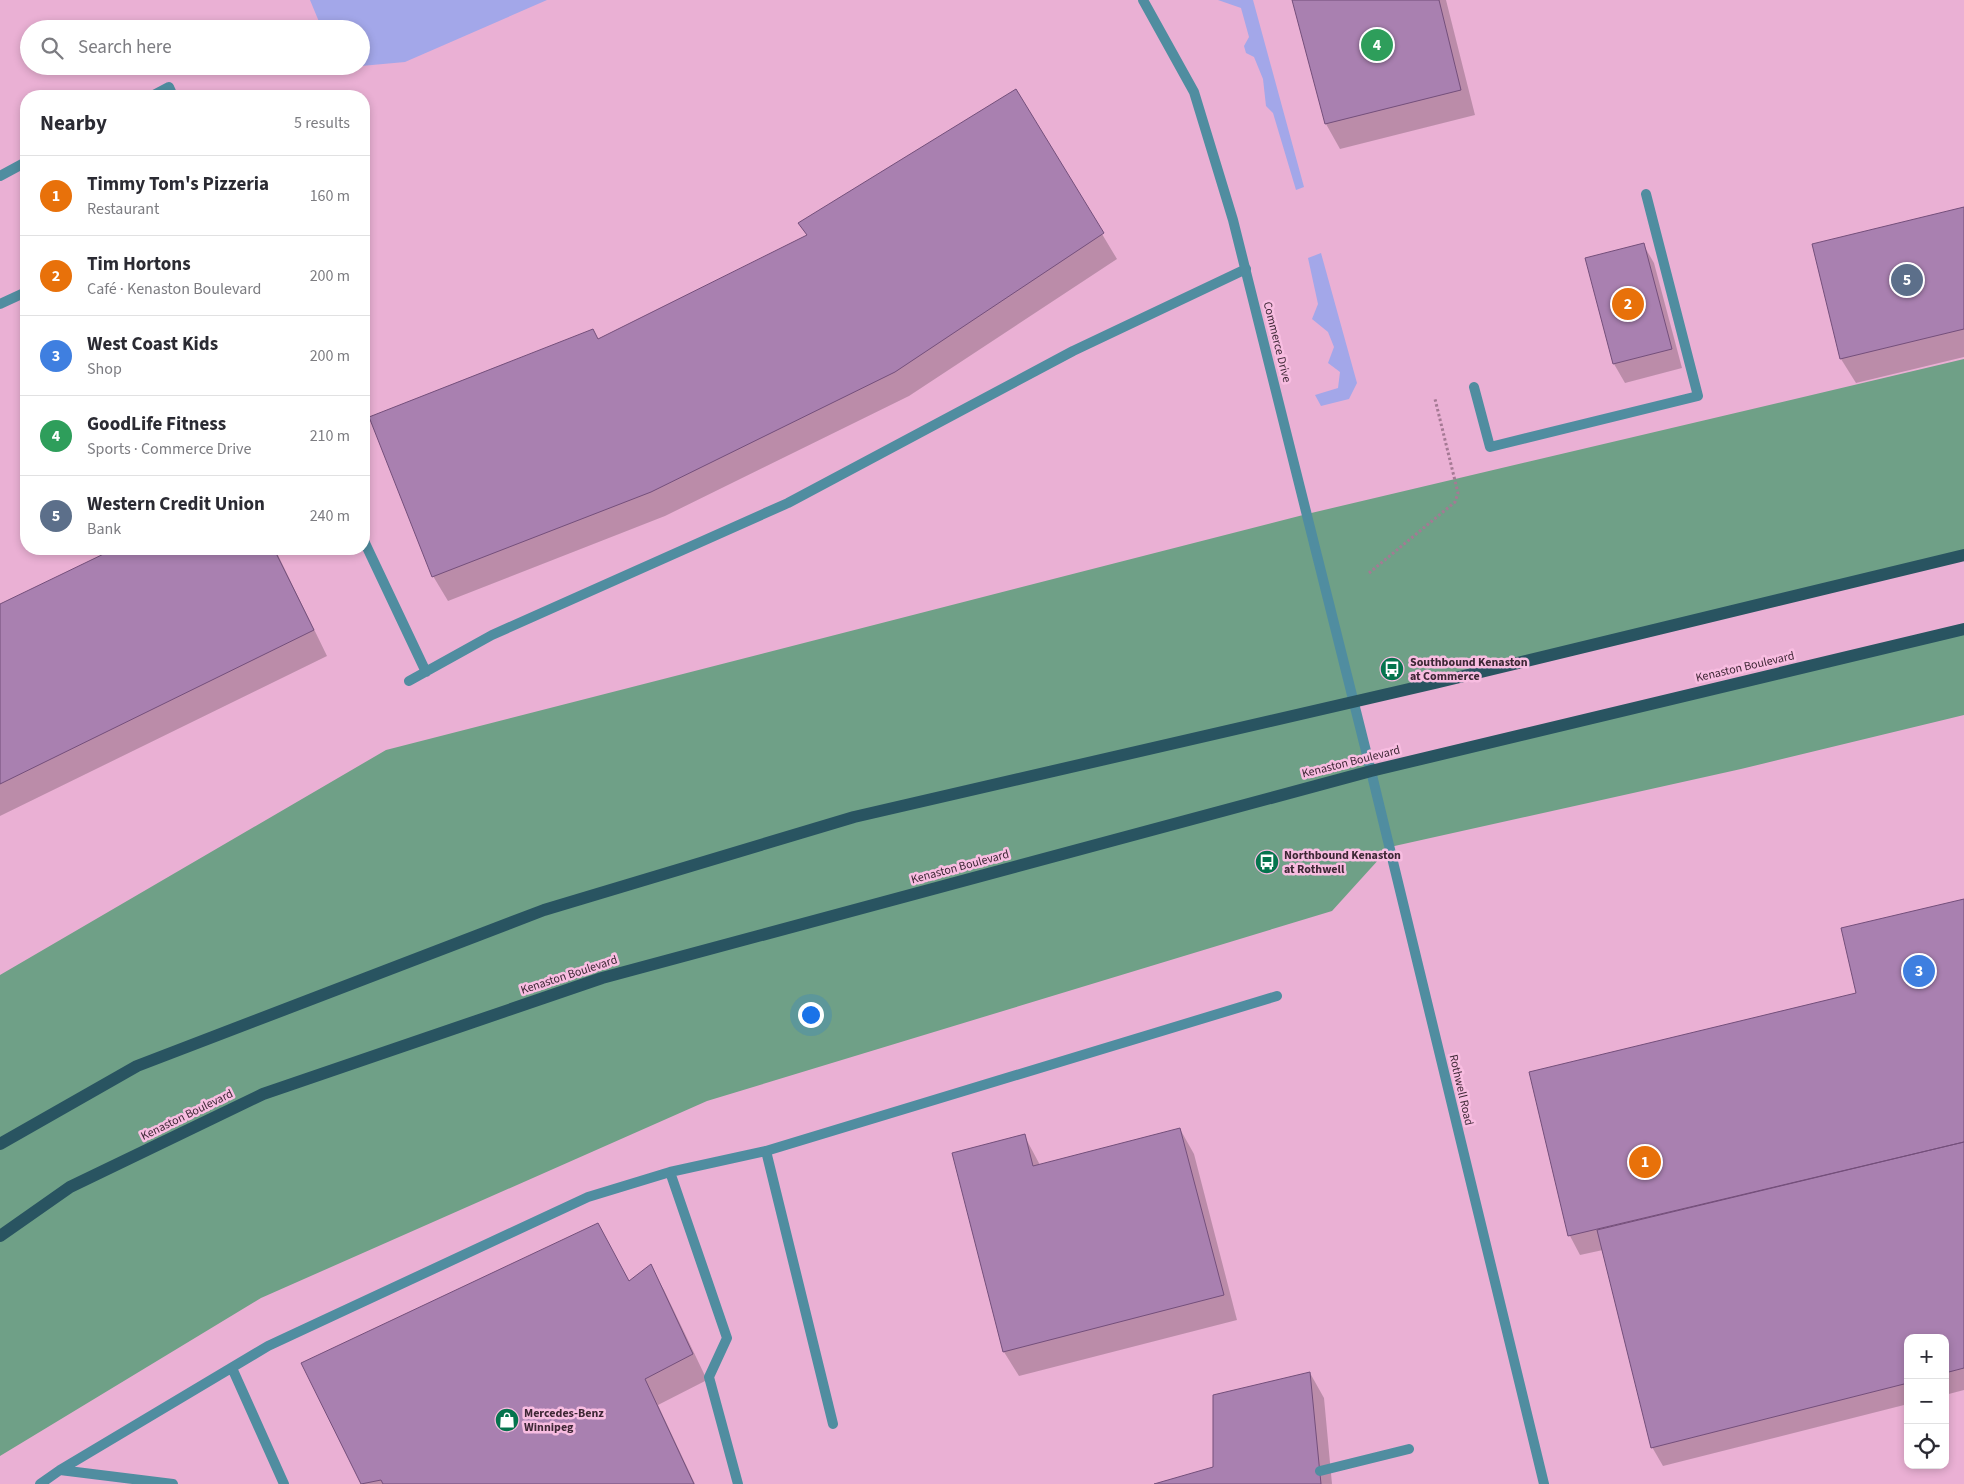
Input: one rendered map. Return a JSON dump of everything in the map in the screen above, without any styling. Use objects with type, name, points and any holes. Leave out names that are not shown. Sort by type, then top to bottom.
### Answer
[{"type":"main road","points":[[0,1144],[137,1066],[544,910],[854,818],[1354,702],[1964,554]]},
{"type":"main road","name":"Kenaston Boulevard","points":[[0,1236],[70,1187],[263,1094],[602,978],[1371,770],[1964,628]]},
{"type":"street","name":"Commerce Drive","points":[[1142,0],[1194,92],[1233,220],[1354,702]]},
{"type":"street","points":[[0,176],[20,165]]},
{"type":"street","points":[[1474,387],[1490,447],[1698,396],[1646,194]]},
{"type":"street","points":[[410,682],[492,636],[788,503],[1073,350],[1246,269]]},
{"type":"street","points":[[0,304],[20,295]]},
{"type":"street","points":[[370,554],[426,672]]},
{"type":"street","name":"Rothwell Road","points":[[1354,702],[1544,1484]]},
{"type":"street","points":[[40,1484],[60,1470],[268,1346],[588,1197],[670,1172],[766,1151],[1277,996]]},
{"type":"street","points":[[766,1151],[832,1424]]},
{"type":"street","points":[[670,1172],[727,1338],[709,1377],[738,1484]]},
{"type":"street","points":[[232,1368],[284,1484]]},
{"type":"street","points":[[1320,1471],[1409,1449]]},
{"type":"street","points":[[60,1470],[173,1484]]},
{"type":"path","points":[[1369,573],[1455,502],[1458,493],[1435,399]]},
{"type":"green space","points":[[1964,359],[1964,555],[1354,702],[1371,770],[1964,631],[1964,715],[1741,769],[1390,847],[1332,911],[707,1101],[261,1298],[0,1456],[0,975],[386,750],[1307,514]]},
{"type":"water","points":[[310,0],[547,0],[405,62],[370,65],[370,20],[318,20]]},
{"type":"water","points":[[1218,0],[1253,0],[1304,187],[1296,190],[1273,113],[1266,106],[1263,79],[1254,57],[1246,53],[1244,46],[1249,37],[1241,8]]},
{"type":"water","points":[[1321,253],[1357,383],[1349,399],[1321,406],[1315,395],[1338,388],[1340,372],[1328,363],[1334,347],[1328,332],[1312,319],[1318,304],[1308,258]]},
{"type":"building","points":[[1292,0],[1439,0],[1461,90],[1325,124]]},
{"type":"building","points":[[1016,89],[1104,233],[895,372],[651,492],[432,577],[370,417],[593,329],[598,339],[807,235],[798,223]]},
{"type":"building","points":[[1964,207],[1964,329],[1840,359],[1812,244]]},
{"type":"building","points":[[1644,243],[1672,349],[1613,364],[1585,258]]},
{"type":"building","points":[[102,555],[277,555],[314,630],[0,784],[0,604]]},
{"type":"building","points":[[1964,899],[1964,1142],[1568,1236],[1529,1072],[1856,993],[1841,928]]},
{"type":"building","points":[[1180,1128],[1224,1295],[1003,1352],[952,1153],[1025,1134],[1033,1166]]},
{"type":"building","points":[[1964,1142],[1964,1368],[1949,1372],[1949,1334],[1904,1334],[1904,1384],[1651,1448],[1597,1230]]},
{"type":"building","points":[[598,1223],[629,1281],[651,1264],[693,1354],[645,1379],[694,1484],[383,1484],[381,1480],[361,1484],[301,1363]]},
{"type":"building","points":[[1310,1372],[1321,1484],[1154,1484],[1213,1467],[1213,1395]]},
{"type":"place","name":"GoodLife Fitness","points":[[1377,45]]},
{"type":"place","name":"Western Credit Union","points":[[1907,280]]},
{"type":"place","name":"Tim Hortons","points":[[1628,304]]},
{"type":"place","name":"Southbound Kenaston at Commerce","points":[[1392,669]]},
{"type":"place","name":"Northbound Kenaston at Rothwell","points":[[1267,862]]},
{"type":"place","name":"West Coast Kids","points":[[1919,971]]},
{"type":"place","name":"Timmy Tom's Pizzeria","points":[[1645,1162]]},
{"type":"place","name":"Mercedes-Benz Winnipeg","points":[[507,1420]]}]
